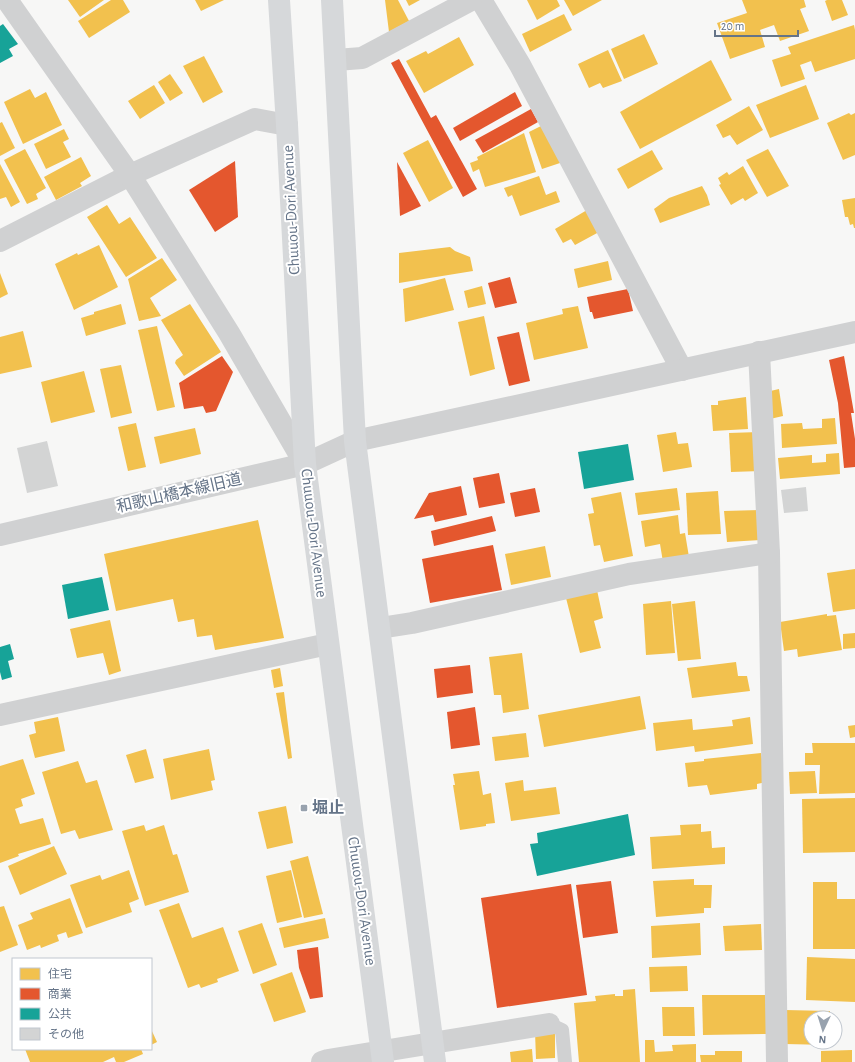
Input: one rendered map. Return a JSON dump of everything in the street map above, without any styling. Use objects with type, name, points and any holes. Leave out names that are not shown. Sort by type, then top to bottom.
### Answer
[{"type":"highway","name":"Chuuou-Dori Avenue","points":[[279,0],[305,464],[382,1057]]},
{"type":"highway","points":[[332,0],[355,441],[434,1052]]},
{"type":"street","points":[[7,0],[130,175],[229,333],[305,464]]},
{"type":"street","points":[[336,60],[362,58],[471,0]]},
{"type":"street","points":[[481,0],[520,65],[682,370]]},
{"type":"street","points":[[0,241],[130,175],[255,119],[287,125]]},
{"type":"street","name":"和歌山橋本線旧道","points":[[0,535],[305,464],[355,441],[855,332]]},
{"type":"street","points":[[759,352],[769,553],[777,1062]]},
{"type":"street","points":[[380,628],[412,623],[629,574],[769,553]]},
{"type":"street","points":[[0,715],[328,644]]},
{"type":"street","points":[[322,1062],[328,1060],[434,1052],[549,1024]]},
{"type":"lane","points":[[549,1024],[562,1030],[565,1062]]},
{"type":"building: 住宅","points":[[68,0],[104,0],[80,17]]},
{"type":"building: 住宅","points":[[111,0],[123,0],[130,12],[89,38],[78,21]]},
{"type":"building: 住宅","points":[[195,0],[224,0],[201,11]]},
{"type":"building: 住宅","points":[[385,0],[398,0],[409,21],[389,32]]},
{"type":"building: 住宅","points":[[406,0],[420,0],[409,6]]},
{"type":"building: 住宅","points":[[527,0],[557,0],[560,6],[537,20]]},
{"type":"building: 住宅","points":[[564,0],[602,0],[573,16]]},
{"type":"building: 住宅","points":[[742,0],[804,0],[806,7],[800,9],[809,31],[780,41],[774,25],[760,30],[765,47],[730,59],[717,23],[747,13]]},
{"type":"building: 住宅","points":[[842,0],[848,15],[832,21],[825,1]]},
{"type":"building: 住宅","points":[[564,14],[572,30],[530,52],[522,34]]},
{"type":"building: 住宅","points":[[854,25],[855,59],[815,72],[811,61],[800,65],[805,79],[781,87],[772,60],[791,54],[788,47]]},
{"type":"building: 住宅","points":[[644,34],[658,64],[624,79],[611,49]]},
{"type":"building: 住宅","points":[[459,37],[474,65],[424,93],[406,61],[426,51],[428,54]]},
{"type":"building: 住宅","points":[[608,50],[622,81],[603,88],[600,83],[589,88],[578,64]]},
{"type":"building: 住宅","points":[[204,56],[223,92],[203,103],[183,66]]},
{"type":"building: 住宅","points":[[711,60],[732,100],[640,149],[620,112]]},
{"type":"building: 住宅","points":[[170,74],[183,93],[170,101],[158,82]]},
{"type":"building: 住宅","points":[[154,85],[165,103],[140,119],[128,101]]},
{"type":"building: 住宅","points":[[806,85],[819,119],[770,138],[756,105]]},
{"type":"building: 住宅","points":[[30,89],[35,98],[46,92],[62,125],[23,144],[4,102]]},
{"type":"building: 住宅","points":[[749,106],[763,130],[737,145],[730,135],[723,138],[716,125]]},
{"type":"building: 住宅","points":[[849,113],[851,115],[855,113],[855,155],[843,160],[827,123]]},
{"type":"building: 住宅","points":[[2,122],[15,148],[0,156],[0,123]]},
{"type":"building: 住宅","points":[[543,125],[563,162],[542,169],[529,132]]},
{"type":"building: 住宅","points":[[64,129],[69,139],[63,142],[71,157],[46,169],[34,144]]},
{"type":"building: 住宅","points":[[524,133],[536,172],[485,187],[479,169],[473,172],[470,163],[478,160],[477,157]]},
{"type":"building: 住宅","points":[[428,140],[453,188],[429,202],[403,153]]},
{"type":"building: 住宅","points":[[25,149],[46,188],[36,194],[38,199],[27,204],[4,160]]},
{"type":"building: 住宅","points":[[768,149],[789,186],[767,197],[746,160]]},
{"type":"building: 住宅","points":[[652,150],[663,169],[628,189],[617,169]]},
{"type":"building: 住宅","points":[[81,157],[91,176],[80,183],[82,186],[56,200],[44,177]]},
{"type":"building: 住宅","points":[[0,164],[20,202],[11,207],[6,197],[0,199]]},
{"type":"building: 住宅","points":[[743,166],[758,193],[745,201],[743,198],[731,205],[719,185],[721,184],[718,178],[727,172],[729,175]]},
{"type":"building: 住宅","points":[[539,176],[546,195],[556,191],[560,202],[520,216],[512,195],[508,197],[504,188]]},
{"type":"building: 住宅","points":[[702,186],[710,205],[660,223],[654,209],[669,198]]},
{"type":"building: 住宅","points":[[855,198],[854,228],[853,224],[850,225],[848,217],[845,217],[842,200]]},
{"type":"building: 住宅","points":[[107,205],[119,224],[130,217],[157,258],[126,277],[87,217]]},
{"type":"building: 住宅","points":[[587,210],[599,232],[575,245],[571,239],[563,243],[555,229]]},
{"type":"building: 住宅","points":[[99,245],[118,287],[74,310],[55,264],[77,253],[78,255]]},
{"type":"building: 住宅","points":[[450,247],[455,251],[470,257],[473,271],[399,283],[399,253]]},
{"type":"building: 住宅","points":[[162,258],[177,280],[150,298],[161,316],[139,321],[128,279]]},
{"type":"building: 住宅","points":[[608,261],[612,280],[578,288],[574,269]]},
{"type":"building: 住宅","points":[[0,273],[8,294],[0,298]]},
{"type":"building: 住宅","points":[[445,278],[454,310],[405,322],[403,289]]},
{"type":"building: 住宅","points":[[482,286],[486,304],[468,308],[464,291]]},
{"type":"building: 住宅","points":[[121,304],[126,324],[86,336],[81,318],[94,314],[94,312]]},
{"type":"building: 住宅","points":[[190,304],[221,352],[184,376],[175,363],[176,360],[183,355],[161,320]]},
{"type":"building: 住宅","points":[[578,306],[588,348],[534,360],[526,323],[563,314],[562,309]]},
{"type":"building: 住宅","points":[[484,316],[495,369],[470,376],[458,322]]},
{"type":"building: 住宅","points":[[157,326],[175,407],[157,411],[138,330]]},
{"type":"building: 住宅","points":[[23,331],[32,367],[0,374],[0,337]]},
{"type":"building: 住宅","points":[[121,365],[132,413],[111,418],[100,369]]},
{"type":"building: 住宅","points":[[84,371],[95,412],[51,423],[41,382]]},
{"type":"building: 住宅","points":[[779,389],[783,416],[770,419],[766,392]]},
{"type":"building: 住宅","points":[[746,397],[748,429],[713,431],[711,405],[718,405],[718,401]]},
{"type":"building: 住宅","points":[[835,418],[837,444],[782,448],[781,424],[802,423],[803,429],[822,428],[822,419]]},
{"type":"building: 住宅","points":[[136,423],[146,467],[128,471],[118,427]]},
{"type":"building: 住宅","points":[[195,428],[201,454],[160,464],[154,437]]},
{"type":"building: 住宅","points":[[676,432],[678,444],[688,443],[692,467],[663,472],[657,435]]},
{"type":"building: 住宅","points":[[759,432],[761,471],[731,472],[729,433]]},
{"type":"building: 住宅","points":[[839,453],[840,474],[780,479],[778,458],[812,455],[812,463],[826,462],[826,454]]},
{"type":"building: 住宅","points":[[677,488],[680,510],[638,515],[635,493]]},
{"type":"building: 住宅","points":[[718,491],[721,534],[688,535],[686,493]]},
{"type":"building: 住宅","points":[[621,492],[633,556],[604,562],[600,545],[594,546],[588,514],[594,513],[591,498]]},
{"type":"building: 住宅","points":[[760,510],[761,540],[727,542],[724,511]]},
{"type":"building: 住宅","points":[[678,515],[680,534],[685,533],[689,557],[663,562],[660,544],[645,547],[641,521]]},
{"type":"building: 住宅","points":[[258,520],[284,638],[215,650],[212,635],[197,637],[194,619],[178,622],[173,599],[116,611],[104,554]]},
{"type":"building: 住宅","points":[[545,546],[551,577],[511,585],[505,554]]},
{"type":"building: 住宅","points":[[855,569],[855,609],[833,612],[827,573]]},
{"type":"building: 住宅","points":[[597,590],[603,618],[594,621],[601,648],[580,653],[566,598]]},
{"type":"building: 住宅","points":[[671,601],[675,653],[646,655],[643,604]]},
{"type":"building: 住宅","points":[[695,601],[701,659],[678,661],[672,604]]},
{"type":"building: 住宅","points":[[827,614],[827,616],[836,615],[842,650],[798,657],[797,649],[784,651],[780,622]]},
{"type":"building: 住宅","points":[[110,620],[121,671],[109,675],[103,653],[77,658],[70,629]]},
{"type":"building: 住宅","points":[[855,633],[855,648],[843,649],[843,634]]},
{"type":"building: 住宅","points":[[522,653],[529,709],[503,713],[501,695],[494,695],[489,657]]},
{"type":"building: 住宅","points":[[736,662],[738,676],[747,676],[750,691],[692,698],[687,668]]},
{"type":"building: 住宅","points":[[280,668],[283,686],[274,688],[271,670]]},
{"type":"building: 住宅","points":[[284,692],[292,758],[288,759],[276,693]]},
{"type":"building: 住宅","points":[[640,696],[646,729],[544,747],[538,715]]},
{"type":"building: 住宅","points":[[58,717],[65,751],[35,758],[29,735],[36,733],[34,722]]},
{"type":"building: 住宅","points":[[750,717],[753,744],[695,752],[694,746],[656,751],[653,723],[692,719],[693,730],[733,726],[732,720]]},
{"type":"building: 住宅","points":[[855,725],[855,737],[850,738],[848,726]]},
{"type":"building: 住宅","points":[[526,733],[529,757],[495,761],[492,737]]},
{"type":"building: 住宅","points":[[812,743],[855,743],[855,793],[819,794],[820,765],[805,765],[805,753],[813,753]]},
{"type":"building: 住宅","points":[[146,749],[154,778],[135,783],[126,755]]},
{"type":"building: 住宅","points":[[209,749],[215,780],[211,781],[213,790],[171,800],[163,759]]},
{"type":"building: 住宅","points":[[761,753],[766,782],[757,784],[757,789],[710,795],[707,785],[688,787],[685,763],[704,761],[704,759]]},
{"type":"building: 住宅","points":[[23,759],[35,794],[21,799],[23,806],[15,809],[20,824],[43,818],[51,844],[18,854],[19,856],[0,863],[0,766]]},
{"type":"building: 住宅","points":[[78,761],[86,783],[97,780],[113,830],[79,839],[75,830],[61,834],[42,772]]},
{"type":"building: 住宅","points":[[479,771],[483,795],[491,793],[495,823],[460,830],[453,785],[455,785],[453,774]]},
{"type":"building: 住宅","points":[[815,771],[817,793],[790,794],[789,772]]},
{"type":"building: 住宅","points":[[523,780],[524,791],[556,787],[560,814],[511,821],[505,783]]},
{"type":"building: 住宅","points":[[855,798],[855,852],[803,853],[802,799]]},
{"type":"building: 住宅","points":[[286,806],[293,843],[267,849],[258,812]]},
{"type":"building: 住宅","points":[[701,824],[701,832],[711,831],[712,848],[725,847],[725,864],[652,869],[650,837],[681,835],[680,825]]},
{"type":"building: 住宅","points":[[144,825],[146,831],[164,825],[173,855],[177,854],[189,892],[145,906],[122,831]]},
{"type":"building: 住宅","points":[[54,846],[67,874],[20,895],[8,866]]},
{"type":"building: 住宅","points":[[308,856],[323,914],[304,918],[290,861]]},
{"type":"building: 住宅","points":[[129,870],[139,899],[129,903],[132,912],[86,928],[70,885],[100,875],[102,880]]},
{"type":"building: 住宅","points":[[291,870],[302,917],[277,923],[266,876]]},
{"type":"building: 住宅","points":[[694,879],[694,885],[712,885],[711,908],[704,908],[704,913],[656,917],[653,881]]},
{"type":"building: 住宅","points":[[813,882],[837,882],[837,899],[855,899],[855,949],[813,949]]},
{"type":"building: 住宅","points":[[70,898],[83,933],[68,938],[66,932],[57,935],[59,941],[41,948],[40,945],[27,950],[18,925],[33,919],[30,913]]},
{"type":"building: 住宅","points":[[179,903],[192,938],[223,927],[239,971],[217,979],[218,982],[201,988],[199,984],[188,988],[159,910]]},
{"type":"building: 住宅","points":[[4,906],[18,945],[0,952],[0,907]]},
{"type":"building: 住宅","points":[[325,918],[329,938],[284,948],[279,928]]},
{"type":"building: 住宅","points":[[262,923],[277,965],[253,974],[238,931]]},
{"type":"building: 住宅","points":[[700,923],[701,955],[652,958],[651,926]]},
{"type":"building: 住宅","points":[[761,924],[762,950],[725,951],[723,926]]},
{"type":"building: 住宅","points":[[807,957],[855,959],[855,1002],[806,1000]]},
{"type":"building: 住宅","points":[[687,966],[688,991],[650,992],[649,967]]},
{"type":"building: 住宅","points":[[292,972],[306,1012],[274,1022],[260,984]]},
{"type":"building: 住宅","points":[[635,989],[640,1062],[579,1062],[574,1003],[596,1001],[595,996],[615,994],[615,996],[623,996],[623,990]]},
{"type":"building: 住宅","points":[[702,995],[766,995],[766,1034],[703,1035]]},
{"type":"building: 住宅","points":[[662,1007],[694,1007],[695,1036],[663,1036]]},
{"type":"building: 住宅","points":[[785,1010],[803,1010],[803,1044],[785,1044]]},
{"type":"building: 住宅","points":[[152,1031],[157,1042],[152,1044]]},
{"type":"building: 住宅","points":[[555,1031],[555,1058],[536,1059],[535,1032]]},
{"type":"building: 住宅","points":[[645,1040],[654,1040],[655,1052],[673,1051],[672,1045],[696,1044],[696,1062],[645,1062]]},
{"type":"building: 住宅","points":[[532,1049],[533,1062],[511,1062],[510,1052]]},
{"type":"building: 住宅","points":[[25,1050],[141,1050],[143,1054],[124,1062],[116,1062],[114,1057],[103,1062],[30,1062]]},
{"type":"building: 住宅","points":[[852,1050],[852,1062],[821,1062],[821,1051]]},
{"type":"building: 住宅","points":[[715,1051],[742,1051],[742,1062],[701,1062],[700,1055],[715,1055]]},
{"type":"building: 商業","points":[[399,59],[431,118],[436,115],[477,189],[463,197],[391,63]]},
{"type":"building: 商業","points":[[515,92],[522,106],[460,141],[453,128]]},
{"type":"building: 商業","points":[[531,109],[538,122],[483,153],[475,140]]},
{"type":"building: 商業","points":[[235,161],[238,217],[215,232],[189,190]]},
{"type":"building: 商業","points":[[397,162],[421,206],[400,216]]},
{"type":"building: 商業","points":[[510,277],[517,303],[495,308],[488,283]]},
{"type":"building: 商業","points":[[628,289],[633,311],[594,319],[592,312],[590,312],[587,297]]},
{"type":"building: 商業","points":[[519,332],[530,381],[509,386],[497,337]]},
{"type":"building: 商業","points":[[222,356],[233,372],[216,411],[206,413],[203,406],[184,409],[179,383]]},
{"type":"building: 商業","points":[[844,356],[854,413],[851,413],[855,439],[855,467],[844,468],[838,403],[829,360]]},
{"type":"building: 商業","points":[[499,473],[505,503],[479,508],[473,478]]},
{"type":"building: 商業","points":[[461,486],[467,515],[435,522],[433,515],[414,519],[429,493]]},
{"type":"building: 商業","points":[[535,488],[540,512],[515,517],[510,493]]},
{"type":"building: 商業","points":[[492,516],[496,531],[434,546],[431,531]]},
{"type":"building: 商業","points":[[493,545],[502,590],[430,603],[422,559]]},
{"type":"building: 商業","points":[[470,665],[473,693],[437,698],[434,669]]},
{"type":"building: 商業","points":[[475,707],[480,745],[451,749],[447,712]]},
{"type":"building: 商業","points":[[611,881],[618,933],[583,938],[576,885]]},
{"type":"building: 商業","points":[[571,884],[587,995],[497,1008],[481,898]]},
{"type":"building: 商業","points":[[318,947],[323,997],[310,999],[299,968],[297,950]]},
{"type":"building: 公共","points":[[3,24],[18,44],[9,49],[13,56],[0,63],[0,26]]},
{"type":"building: 公共","points":[[628,444],[634,480],[584,489],[578,452]]},
{"type":"building: 公共","points":[[102,577],[109,610],[68,619],[62,585]]},
{"type":"building: 公共","points":[[10,644],[14,659],[8,661],[12,677],[2,680],[0,672],[0,647]]},
{"type":"building: 公共","points":[[628,814],[635,855],[537,876],[530,844],[538,843],[537,833]]},
{"type":"building: その他","points":[[47,441],[58,486],[27,493],[17,448]]},
{"type":"building: その他","points":[[806,487],[808,511],[784,513],[781,490]]},
{"type":"place","name":"堀止","points":[[304,808]]}]
